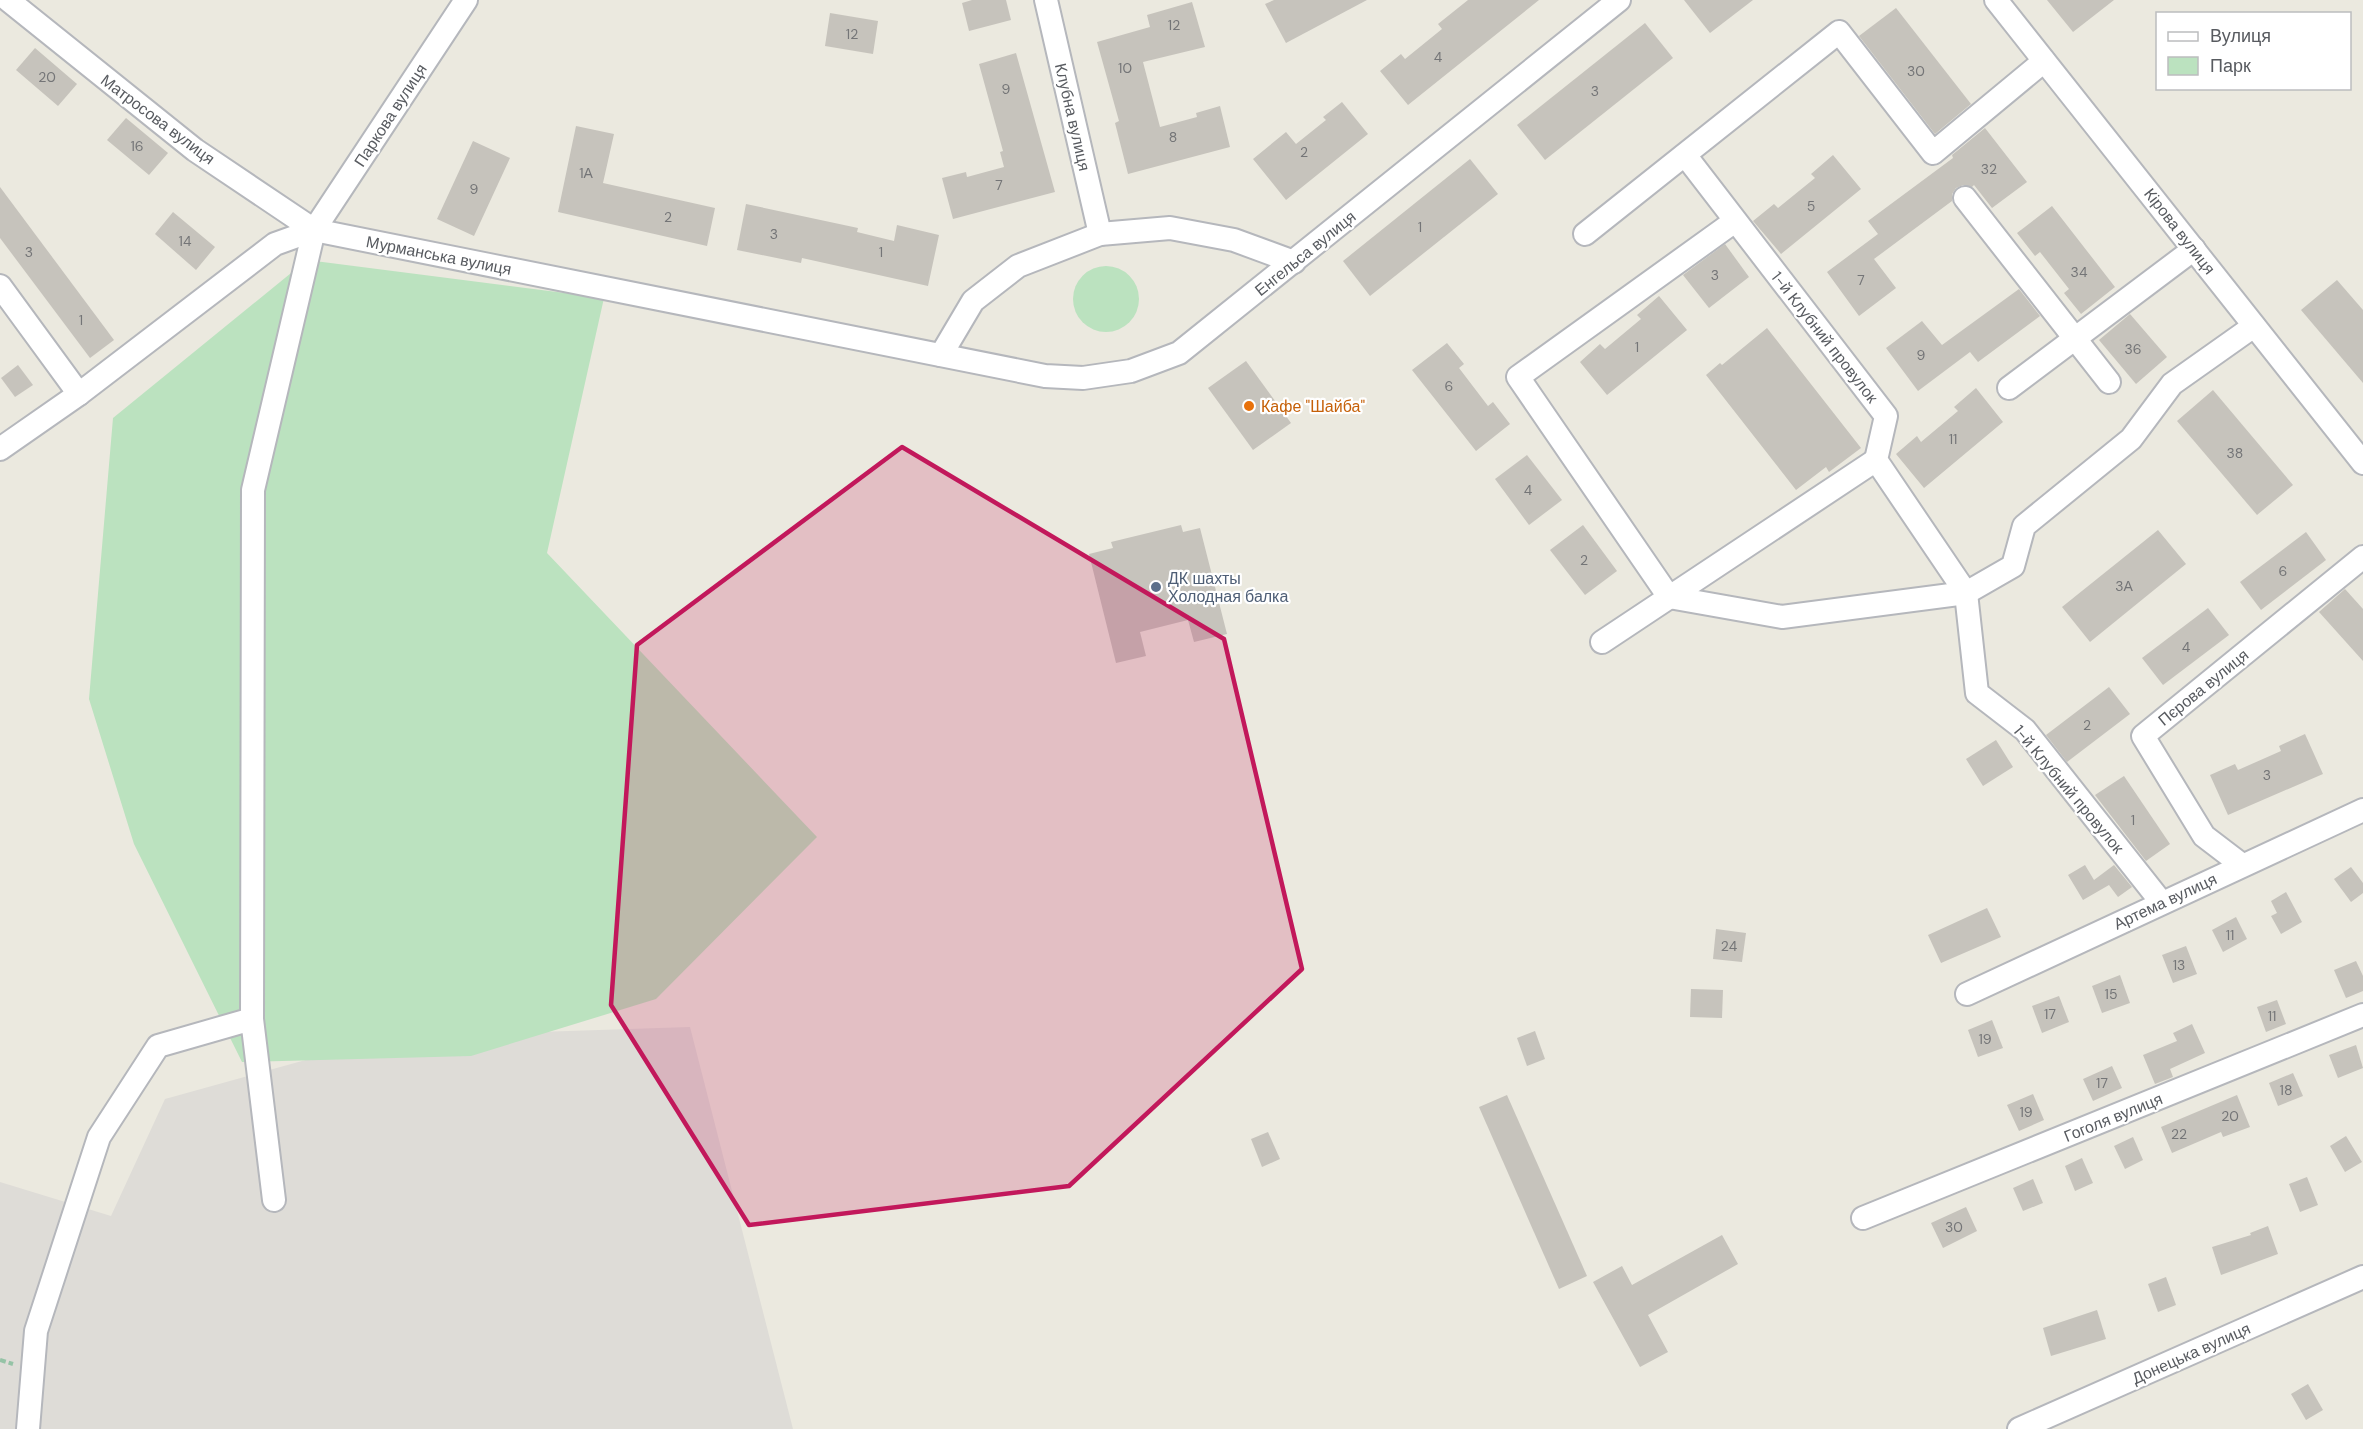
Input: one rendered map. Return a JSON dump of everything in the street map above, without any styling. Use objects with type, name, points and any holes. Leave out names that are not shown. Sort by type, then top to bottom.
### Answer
[{"type":"street","name":"Матросова вулиця","points":[[8,0],[195,150],[314,230]]},
{"type":"street","name":"Паркова вулиця","points":[[314,230],[466,0]]},
{"type":"street","name":"Клубна вулиця","points":[[1046,0],[1100,234]]},
{"type":"street","name":"Енгельса вулиця","points":[[941,355],[1045,376],[1083,378],[1131,371],[1179,353],[1619,0]]},
{"type":"street","name":"Кірова вулиця","points":[[1996,0],[2363,463]]},
{"type":"street","points":[[1585,234],[1839,32],[1932,153],[2044,61]]},
{"type":"street","points":[[1685,155],[1735,221],[1518,377],[1669,597],[1782,617],[1966,593],[2013,566],[2024,526],[2131,439],[2172,384],[2254,326]]},
{"type":"street","points":[[1965,198],[2109,382]]},
{"type":"street","name":"1-й Клубний провулок","points":[[1735,221],[1886,416],[1876,460],[1966,593],[1977,693],[2025,730],[2162,903]]},
{"type":"street","points":[[941,355],[973,301],[1018,266],[1100,234],[1170,228],[1234,240],[1294,262]]},
{"type":"street","name":"Мурманська вулиця","points":[[314,230],[941,355]]},
{"type":"street","points":[[0,449],[79,394],[275,244],[314,230]]},
{"type":"street","points":[[274,1200],[252,1019],[253,490],[314,230]]},
{"type":"street","points":[[2009,388],[2194,249]]},
{"type":"street","points":[[0,286],[79,394]]},
{"type":"street","points":[[1602,642],[1876,460]]},
{"type":"street","name":"Пєрова вулиця","points":[[2242,865],[2204,836],[2143,736],[2363,557]]},
{"type":"street","name":"Артема вулиця","points":[[1967,994],[2363,810]]},
{"type":"street","name":"Гоголя вулиця","points":[[1863,1218],[2363,1015]]},
{"type":"street","points":[[28,1429],[36,1331],[99,1137],[158,1046],[252,1019]]},
{"type":"street","name":"Донецька вулиця","points":[[2019,1429],[2363,1277]]},
{"type":"path","points":[[0,1360],[13,1364]]},
{"type":"highlighted area","points":[[902,447],[1224,639],[1302,969],[1069,1186],[749,1225],[611,1005],[637,645]]},
{"type":"shaded area","points":[[690,1027],[793,1429],[0,1429],[0,1182],[111,1216],[165,1099],[389,1037]]},
{"type":"green space","points":[[307,260],[604,298],[547,553],[817,837],[656,999],[471,1056],[242,1062],[134,844],[89,699],[113,418]]},
{"type":"green space","points":[[1106,266],[1118,269],[1129,276],[1136,287],[1139,299],[1136,311],[1129,322],[1118,329],[1106,332],[1094,329],[1083,322],[1076,311],[1073,299],[1076,287],[1083,276],[1094,269]]},
{"type":"building","points":[[972,0],[1006,0],[1011,20],[969,31],[962,3]]},
{"type":"building","points":[[1274,0],[1367,0],[1286,43],[1265,4]]},
{"type":"building","points":[[1468,0],[1539,0],[1408,105],[1380,71],[1401,54],[1405,59],[1442,29],[1438,24]]},
{"type":"building","points":[[1684,0],[1753,0],[1710,33]]},
{"type":"building","points":[[2047,0],[2114,0],[2073,32]]},
{"type":"building","points":[[1192,2],[1205,47],[1143,62],[1160,127],[1197,117],[1196,113],[1220,106],[1230,147],[1128,174],[1115,123],[1119,121],[1097,42],[1150,27],[1147,15]]},
{"type":"building","points":[[1896,8],[1971,104],[1935,134],[1859,36]]},
{"type":"building","points":[[830,13],[878,21],[873,54],[825,46]]},
{"type":"building","points":[[1645,23],[1673,58],[1545,160],[1517,125]]},
{"type":"building","points":[[35,48],[77,84],[58,106],[16,70]]},
{"type":"building","points":[[1016,53],[1055,192],[953,219],[942,178],[966,172],[967,177],[1004,167],[1000,152],[1003,151],[979,64]]},
{"type":"building","points":[[1342,102],[1368,134],[1286,200],[1253,159],[1286,132],[1296,144],[1326,120],[1323,117]]},
{"type":"building","points":[[126,118],[168,153],[149,175],[107,140]]},
{"type":"building","points":[[576,126],[614,134],[603,183],[715,208],[707,246],[558,212]]},
{"type":"building","points":[[1985,128],[2027,182],[1992,208],[1974,185],[1972,187],[1963,185],[1956,188],[1952,194],[1952,201],[1874,259],[1896,288],[1859,316],[1827,272],[1878,234],[1868,221],[1953,158],[1952,155]]},
{"type":"building","points":[[473,141],[510,158],[474,236],[437,219]]},
{"type":"building","points":[[1833,155],[1861,189],[1781,254],[1753,221],[1774,204],[1778,208],[1815,178],[1811,174]]},
{"type":"building","points":[[1470,159],[1498,194],[1370,296],[1343,261]]},
{"type":"building","points":[[0,187],[114,340],[90,358],[0,238]]},
{"type":"building","points":[[746,204],[858,228],[857,232],[894,241],[897,225],[939,235],[928,286],[802,258],[801,263],[737,250]]},
{"type":"building","points":[[2052,206],[2115,287],[2081,314],[2064,293],[2069,289],[2040,252],[2035,256],[2017,233]]},
{"type":"building","points":[[173,212],[215,247],[196,270],[155,234]]},
{"type":"building","points":[[1725,244],[1749,277],[1709,308],[1683,275]]},
{"type":"building","points":[[2337,280],[2363,310],[2363,383],[2301,310]]},
{"type":"building","points":[[2019,289],[2040,316],[1978,362],[1970,352],[1918,391],[1886,348],[1922,321],[1942,345]]},
{"type":"building","points":[[1659,296],[1687,330],[1607,395],[1580,362],[1600,344],[1605,349],[1641,319],[1637,315]]},
{"type":"building","points":[[2130,314],[2167,357],[2136,384],[2099,340]]},
{"type":"building","points":[[1767,328],[1861,448],[1829,472],[1826,467],[1796,490],[1706,375],[1720,363],[1722,365]]},
{"type":"building","points":[[1447,343],[1464,364],[1459,368],[1488,406],[1493,402],[1510,424],[1476,451],[1412,370]]},
{"type":"building","name":"Кафе \"Шайба\"","points":[[1246,361],[1291,423],[1253,450],[1208,388]]},
{"type":"building","points":[[18,365],[33,385],[15,397],[1,378]]},
{"type":"building","points":[[1976,388],[2003,422],[1924,488],[1896,454],[1917,436],[1921,442],[1958,411],[1954,407]]},
{"type":"building","points":[[2213,390],[2293,485],[2257,515],[2177,421]]},
{"type":"building","points":[[1527,455],[1562,500],[1529,525],[1495,479]]},
{"type":"building","name":"ДК шахты Холодная балка","points":[[1181,525],[1183,532],[1200,528],[1227,634],[1194,642],[1188,620],[1140,632],[1146,656],[1116,663],[1089,554],[1113,548],[1111,542]]},
{"type":"building","points":[[1583,525],[1617,571],[1585,595],[1550,550]]},
{"type":"building","points":[[2158,530],[2186,564],[2090,642],[2062,607]]},
{"type":"building","points":[[2306,532],[2326,560],[2261,610],[2240,582]]},
{"type":"building","points":[[2345,589],[2363,609],[2363,661],[2319,612]]},
{"type":"building","points":[[2208,608],[2229,635],[2163,685],[2142,658]]},
{"type":"building","points":[[2109,687],[2130,714],[2067,762],[2046,735]]},
{"type":"building","points":[[2305,734],[2323,774],[2228,815],[2210,775],[2235,764],[2238,770],[2281,751],[2279,746]]},
{"type":"building","points":[[1996,740],[2013,767],[1983,786],[1966,759]]},
{"type":"building","points":[[2124,776],[2170,844],[2146,861],[2095,795]]},
{"type":"building","points":[[2085,865],[2094,880],[2114,865],[2132,887],[2118,897],[2109,885],[2083,900],[2068,875]]},
{"type":"building","points":[[2351,867],[2363,883],[2363,893],[2351,902],[2334,879]]},
{"type":"building","points":[[2286,892],[2302,922],[2281,934],[2271,916],[2277,913],[2271,901]]},
{"type":"building","points":[[1987,908],[2001,937],[1941,963],[1928,935]]},
{"type":"building","points":[[2236,917],[2247,939],[2223,952],[2212,930]]},
{"type":"building","points":[[1716,929],[1746,933],[1742,962],[1713,959]]},
{"type":"building","points":[[2186,946],[2197,974],[2173,983],[2162,955]]},
{"type":"building","points":[[2356,961],[2363,976],[2363,991],[2346,998],[2334,970]]},
{"type":"building","points":[[2120,975],[2130,1003],[2102,1013],[2092,986]]},
{"type":"building","points":[[1691,989],[1723,990],[1722,1018],[1690,1017]]},
{"type":"building","points":[[2059,996],[2069,1022],[2042,1033],[2032,1006]]},
{"type":"building","points":[[2277,1000],[2286,1024],[2266,1032],[2257,1007]]},
{"type":"building","points":[[1992,1020],[2003,1048],[1978,1057],[1968,1030]]},
{"type":"building","points":[[2192,1024],[2205,1053],[2170,1069],[2173,1077],[2155,1084],[2143,1055],[2177,1041],[2173,1033]]},
{"type":"building","points":[[1535,1031],[1545,1059],[1527,1066],[1517,1038]]},
{"type":"building","points":[[2356,1045],[2363,1068],[2338,1078],[2329,1055]]},
{"type":"building","points":[[2112,1066],[2122,1088],[2093,1101],[2083,1079]]},
{"type":"building","points":[[2293,1073],[2303,1096],[2278,1106],[2269,1083]]},
{"type":"building","points":[[2033,1094],[2044,1120],[2019,1131],[2007,1105]]},
{"type":"building","points":[[1507,1095],[1587,1276],[1559,1289],[1479,1107]]},
{"type":"building","points":[[2237,1095],[2250,1127],[2223,1137],[2221,1132],[2172,1153],[2161,1127]]},
{"type":"building","points":[[1268,1132],[1280,1159],[1262,1167],[1251,1139]]},
{"type":"building","points":[[2346,1136],[2362,1162],[2345,1172],[2330,1146]]},
{"type":"building","points":[[2133,1137],[2143,1160],[2125,1169],[2114,1146]]},
{"type":"building","points":[[2082,1158],[2093,1183],[2075,1191],[2065,1166]]},
{"type":"building","points":[[2307,1177],[2318,1205],[2300,1212],[2289,1184]]},
{"type":"building","points":[[2033,1179],[2043,1203],[2023,1211],[2013,1188]]},
{"type":"building","points":[[1966,1207],[1977,1231],[1943,1248],[1931,1223]]},
{"type":"building","points":[[2268,1226],[2278,1254],[2221,1275],[2212,1247],[2251,1235],[2250,1233]]},
{"type":"building","points":[[1722,1235],[1738,1264],[1648,1315],[1668,1352],[1640,1367],[1593,1282],[1622,1266],[1632,1285]]},
{"type":"building","points":[[2166,1277],[2176,1305],[2158,1312],[2148,1284]]},
{"type":"building","points":[[2097,1310],[2106,1339],[2051,1356],[2043,1328]]},
{"type":"building","points":[[2308,1384],[2323,1410],[2306,1420],[2291,1394]]},
{"type":"place","name":"Кафе \"Шайба\"","points":[[1249,406]]},
{"type":"place","name":"ДК шахты Холодная балка","points":[[1156,587]]}]
